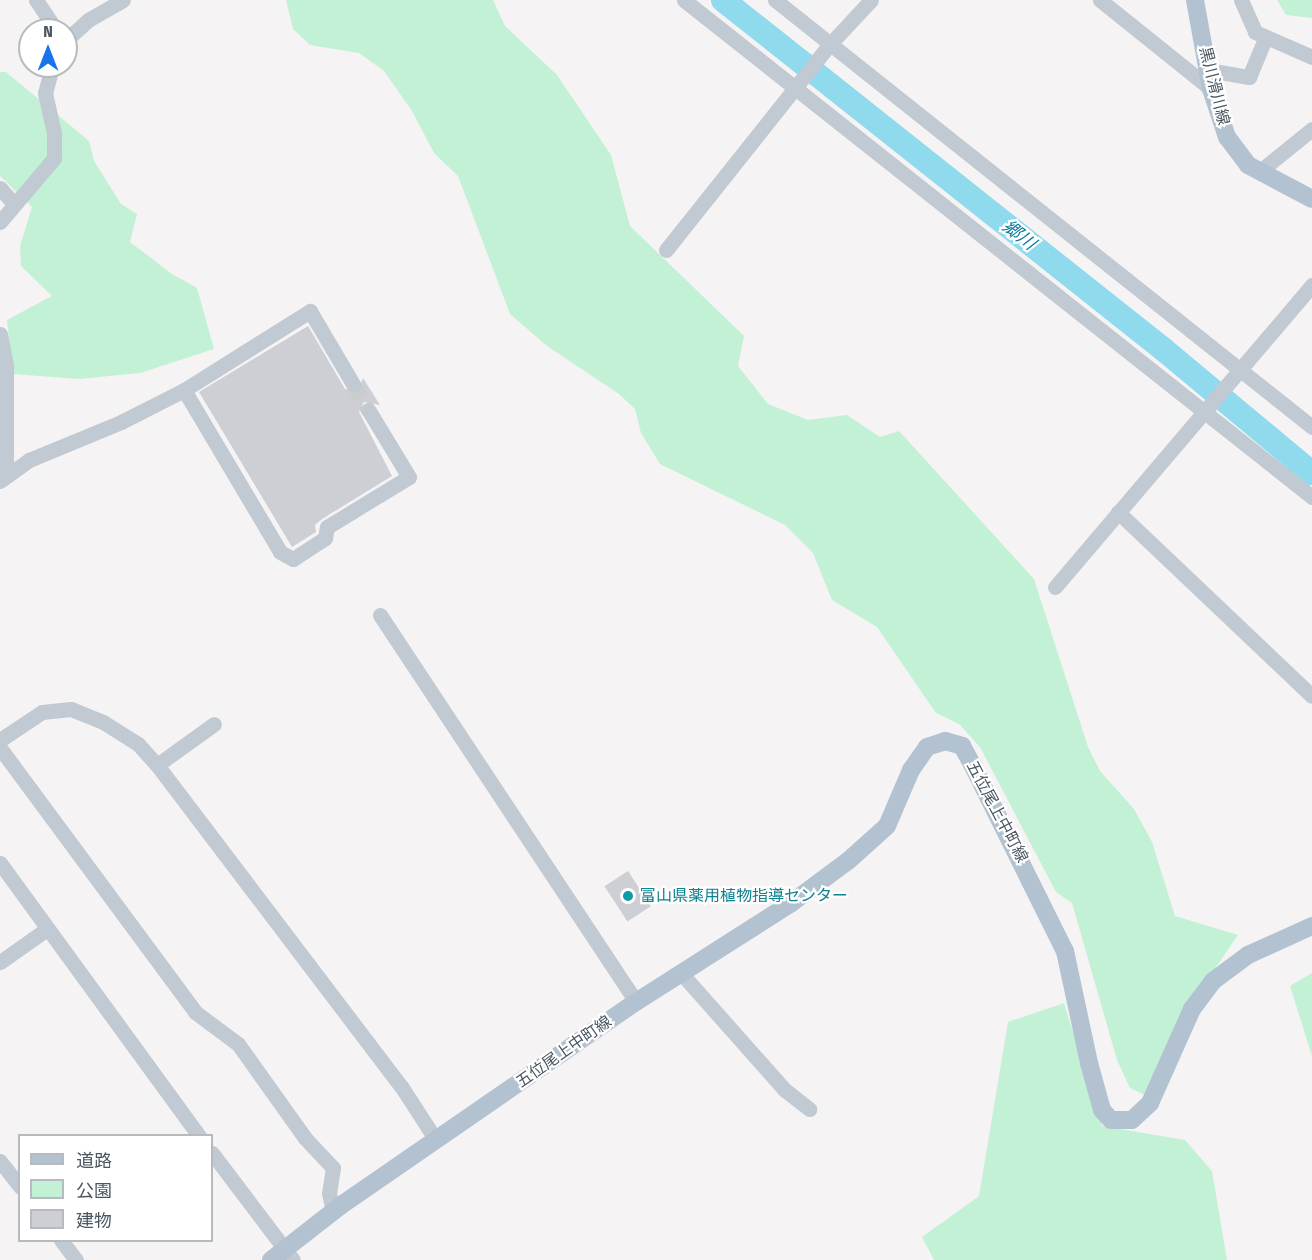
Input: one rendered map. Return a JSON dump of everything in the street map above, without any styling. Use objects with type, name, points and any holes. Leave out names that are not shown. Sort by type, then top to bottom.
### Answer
[{"type":"main road","name":"黒川滑川線","points":[[1195,0],[1211,89],[1227,137],[1248,165],[1312,199]]},
{"type":"main road","name":"五位尾上中町線","points":[[283,1257],[333,1212],[636,1002],[790,904],[848,861],[887,826],[911,770],[927,747],[945,741],[962,746],[1065,951],[1102,1110],[1112,1120],[1132,1120],[1150,1103],[1192,1009],[1213,981],[1248,955],[1312,926]]},
{"type":"street","points":[[36,0],[48,18]]},
{"type":"street","points":[[78,30],[123,0]]},
{"type":"street","points":[[684,0],[1312,497]]},
{"type":"street","points":[[775,0],[1312,427]]},
{"type":"street","points":[[666,250],[830,44],[871,0]]},
{"type":"street","points":[[1100,0],[1211,89]]},
{"type":"street","points":[[1241,0],[1247,8],[1247,20],[1265,39],[1312,57]]},
{"type":"street","points":[[1208,70],[1249,77],[1265,39]]},
{"type":"street","points":[[0,222],[13,203],[40,179],[54,158],[54,133],[45,93],[49,78]]},
{"type":"street","points":[[1260,171],[1312,129]]},
{"type":"street","points":[[0,188],[13,203]]},
{"type":"street","points":[[1055,587],[1243,371],[1312,285]]},
{"type":"street","points":[[3,478],[29,460],[121,422],[184,390],[310,311],[353,384]]},
{"type":"street","points":[[0,334],[6,365],[3,478]]},
{"type":"street","points":[[184,390],[280,552],[293,559],[325,538],[327,526],[409,477],[369,411]]},
{"type":"street","points":[[1118,512],[1312,696]]},
{"type":"street","points":[[380,615],[636,1002]]},
{"type":"street","points":[[0,740],[42,712],[71,709],[103,722],[138,744],[157,765],[401,1086],[436,1140]]},
{"type":"street","points":[[157,765],[214,724]]},
{"type":"street","points":[[0,747],[195,1012],[238,1044],[305,1138],[333,1168],[329,1193],[333,1212]]},
{"type":"street","points":[[0,863],[198,1134]]},
{"type":"street","points":[[0,962],[47,930]]},
{"type":"street","points":[[681,973],[785,1090],[809,1109]]},
{"type":"street","points":[[213,1153],[283,1257]]},
{"type":"street","points":[[0,1161],[18,1184]]},
{"type":"street","points":[[62,1242],[76,1260]]},
{"type":"green space","points":[[286,0],[493,0],[505,26],[557,75],[611,155],[630,226],[744,336],[738,366],[768,404],[808,420],[847,415],[880,437],[899,431],[1034,579],[1088,747],[1100,771],[1134,809],[1152,842],[1175,916],[1238,935],[1192,1002],[1147,1096],[1130,1088],[1117,1060],[1072,903],[1056,892],[980,747],[959,724],[936,713],[877,627],[832,600],[813,553],[785,525],[660,464],[641,433],[635,409],[619,394],[547,346],[510,314],[458,176],[434,153],[412,111],[384,71],[359,53],[310,45],[293,29]]},
{"type":"green space","points":[[1277,0],[1312,0],[1312,18],[1286,15]]},
{"type":"green space","points":[[0,72],[6,72],[89,141],[94,161],[121,204],[137,214],[130,242],[172,274],[197,288],[214,349],[140,373],[79,379],[13,374],[7,320],[52,296],[21,266],[20,246],[32,207],[0,176]]},
{"type":"green space","points":[[1312,973],[1312,1056],[1290,986]]},
{"type":"green space","points":[[1064,1003],[1102,1126],[1185,1140],[1212,1171],[1227,1260],[934,1260],[922,1237],[979,1196],[1008,1022]]},
{"type":"building","points":[[308,326],[345,389],[358,392],[363,378],[380,405],[364,402],[359,412],[392,476],[322,519],[315,525],[316,532],[292,547],[199,392]]},
{"type":"building","name":"富山県薬用植物指導センター","points":[[628,871],[651,906],[627,921],[605,886]]},
{"type":"waterway","name":"郷川","points":[[723,0],[1163,349],[1312,473]]},
{"type":"tunnel","points":[[353,384],[369,411]]},
{"type":"place","name":"富山県薬用植物指導センター","points":[[628,896]]}]
